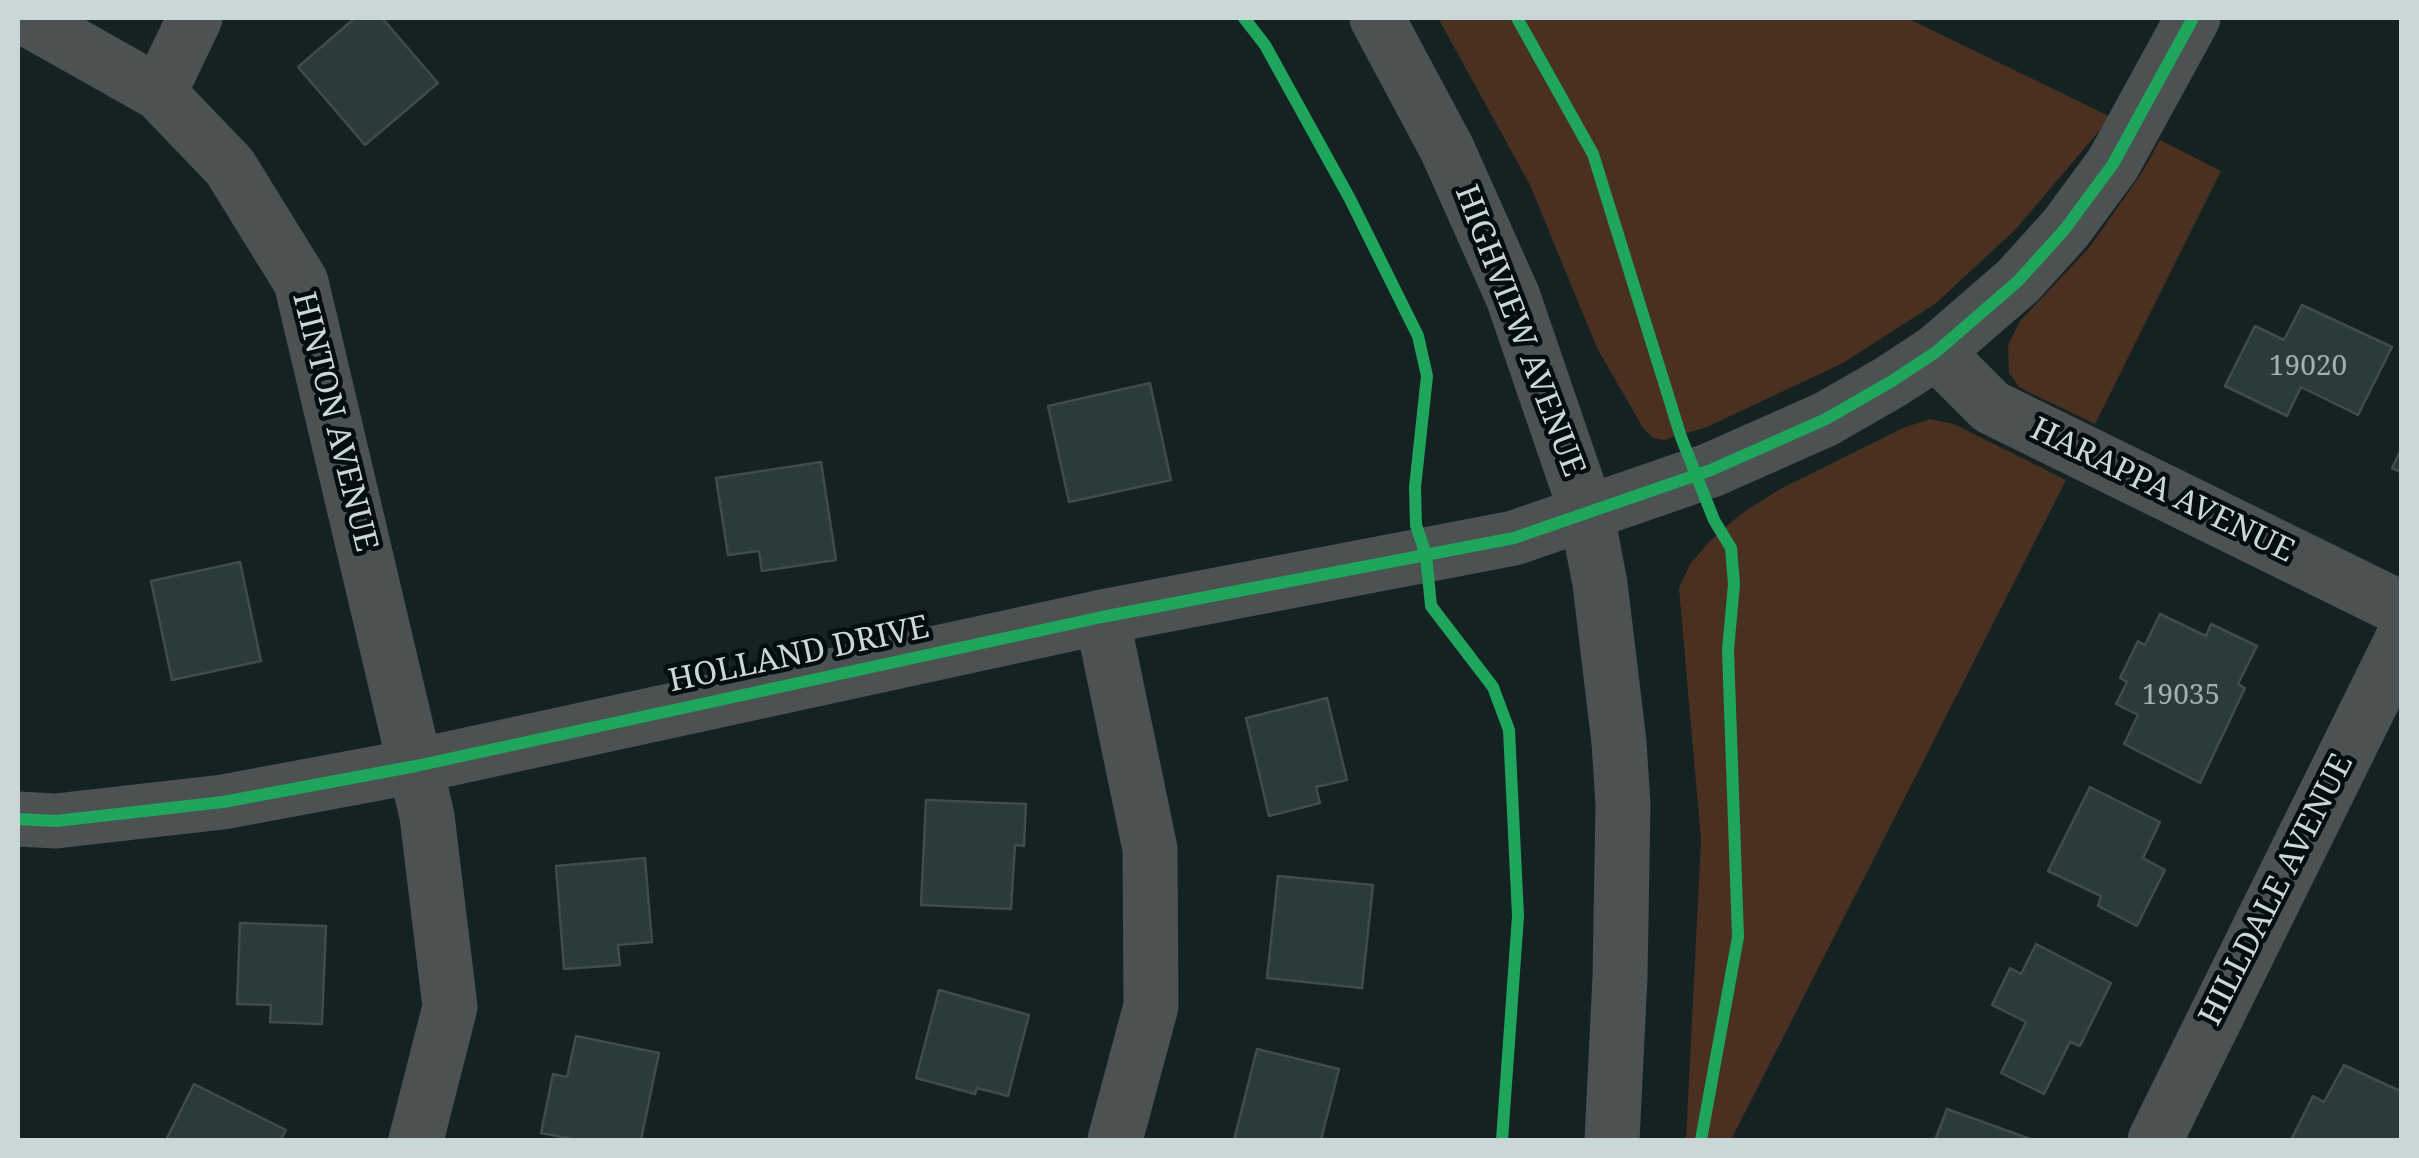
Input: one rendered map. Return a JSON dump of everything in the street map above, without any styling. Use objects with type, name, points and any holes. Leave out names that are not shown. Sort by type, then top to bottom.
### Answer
[{"type":"street","name":"HINTON AVENUE","points":[[26,18],[159,92],[230,167],[302,282],[428,816],[450,1008],[416,1140]]},
{"type":"street","points":[[159,92],[196,18]]},
{"type":"street","name":"HIGHVIEW AVENUE","points":[[1377,18],[1428,109],[1499,263],[1540,367],[1586,510],[1600,584],[1622,805],[1612,1140]]},
{"type":"street","name":"HOLLAND DRIVE","points":[[18,819],[56,821],[223,802],[416,766],[1102,617],[1514,538],[1711,470],[1826,419],[1936,352],[2018,281],[2091,196],[2127,140],[2193,18]]},
{"type":"street","name":"HARAPPA AVENUE","points":[[1936,352],[1991,407],[2402,609]]},
{"type":"street","points":[[1102,617],[1150,850],[1151,1006],[1115,1140]]},
{"type":"street","name":"HILLDALE AVENUE","points":[[2155,1140],[2402,640]]},
{"type":"shaded area","points":[[1438,18],[1907,18],[2111,117],[2015,230],[1935,304],[1843,363],[1707,427],[1664,440],[1653,438],[1643,428],[1597,348],[1530,185]]},
{"type":"shaded area","points":[[2160,140],[2221,171],[2095,424],[2020,388],[2009,373],[2008,345],[2020,321],[2089,248]]},
{"type":"shaded area","points":[[1930,419],[1954,424],[2066,480],[1731,1140],[1686,1140],[1701,840],[1679,588],[1690,564],[1741,514],[1782,488],[1903,428]]},
{"type":"building","points":[[355,18],[382,18],[438,83],[365,145],[298,67]]},
{"type":"building","points":[[2302,305],[2392,347],[2358,415],[2301,387],[2287,416],[2225,386],[2255,326],[2284,340]]},
{"type":"building","points":[[1150,383],[1171,480],[1069,502],[1048,406]]},
{"type":"building","points":[[2402,448],[2402,473],[2392,468]]},
{"type":"building","points":[[821,462],[836,560],[762,571],[759,551],[728,555],[716,478]]},
{"type":"building","points":[[240,562],[261,661],[172,680],[151,581]]},
{"type":"building","points":[[2160,614],[2206,636],[2211,624],[2257,646],[2238,684],[2245,688],[2200,783],[2124,744],[2138,715],[2116,704],[2127,682],[2120,678],[2138,641],[2145,645]]},
{"type":"building","points":[[1327,698],[1347,780],[1316,787],[1320,803],[1269,816],[1246,718]]},
{"type":"building","points":[[2090,787],[2160,822],[2143,858],[2165,870],[2137,926],[2098,906],[2101,896],[2048,871]]},
{"type":"building","points":[[926,800],[1026,804],[1024,846],[1015,845],[1011,909],[921,905]]},
{"type":"building","points":[[645,858],[652,942],[618,945],[620,965],[564,969],[556,866]]},
{"type":"building","points":[[1278,876],[1373,885],[1362,988],[1267,978]]},
{"type":"building","points":[[240,923],[326,926],[322,1024],[270,1022],[271,1005],[237,1004]]},
{"type":"building","points":[[2036,944],[2111,983],[2080,1046],[2070,1042],[2044,1094],[2001,1073],[2026,1022],[1992,1005],[2010,968],[2021,974]]},
{"type":"building","points":[[939,990],[1029,1015],[1008,1096],[977,1088],[975,1094],[916,1078]]},
{"type":"building","points":[[576,1036],[659,1053],[641,1140],[578,1140],[541,1133],[553,1074],[567,1077]]},
{"type":"building","points":[[1257,1049],[1339,1069],[1321,1140],[1234,1140]]},
{"type":"building","points":[[2344,1065],[2402,1092],[2402,1140],[2291,1140],[2313,1096],[2324,1102]]},
{"type":"building","points":[[194,1084],[286,1130],[281,1140],[166,1140]]},
{"type":"building","points":[[1947,1109],[2033,1140],[1935,1140]]},
{"type":"cycle path","points":[[1244,18],[1265,45],[1350,199],[1418,336],[1427,376],[1415,487],[1416,525],[1426,555],[1431,606],[1493,687],[1509,730],[1518,916],[1502,1140]]},
{"type":"cycle path","points":[[1517,18],[1593,154],[1681,437],[1714,520],[1731,548],[1734,584],[1728,650],[1738,937],[1701,1140]]},
{"type":"cycle path","points":[[18,819],[56,821],[223,802],[416,766],[1102,617],[1514,538],[1711,470],[1826,419],[1892,381],[1936,352],[2018,281],[2065,229],[2113,164],[2193,18]]}]
